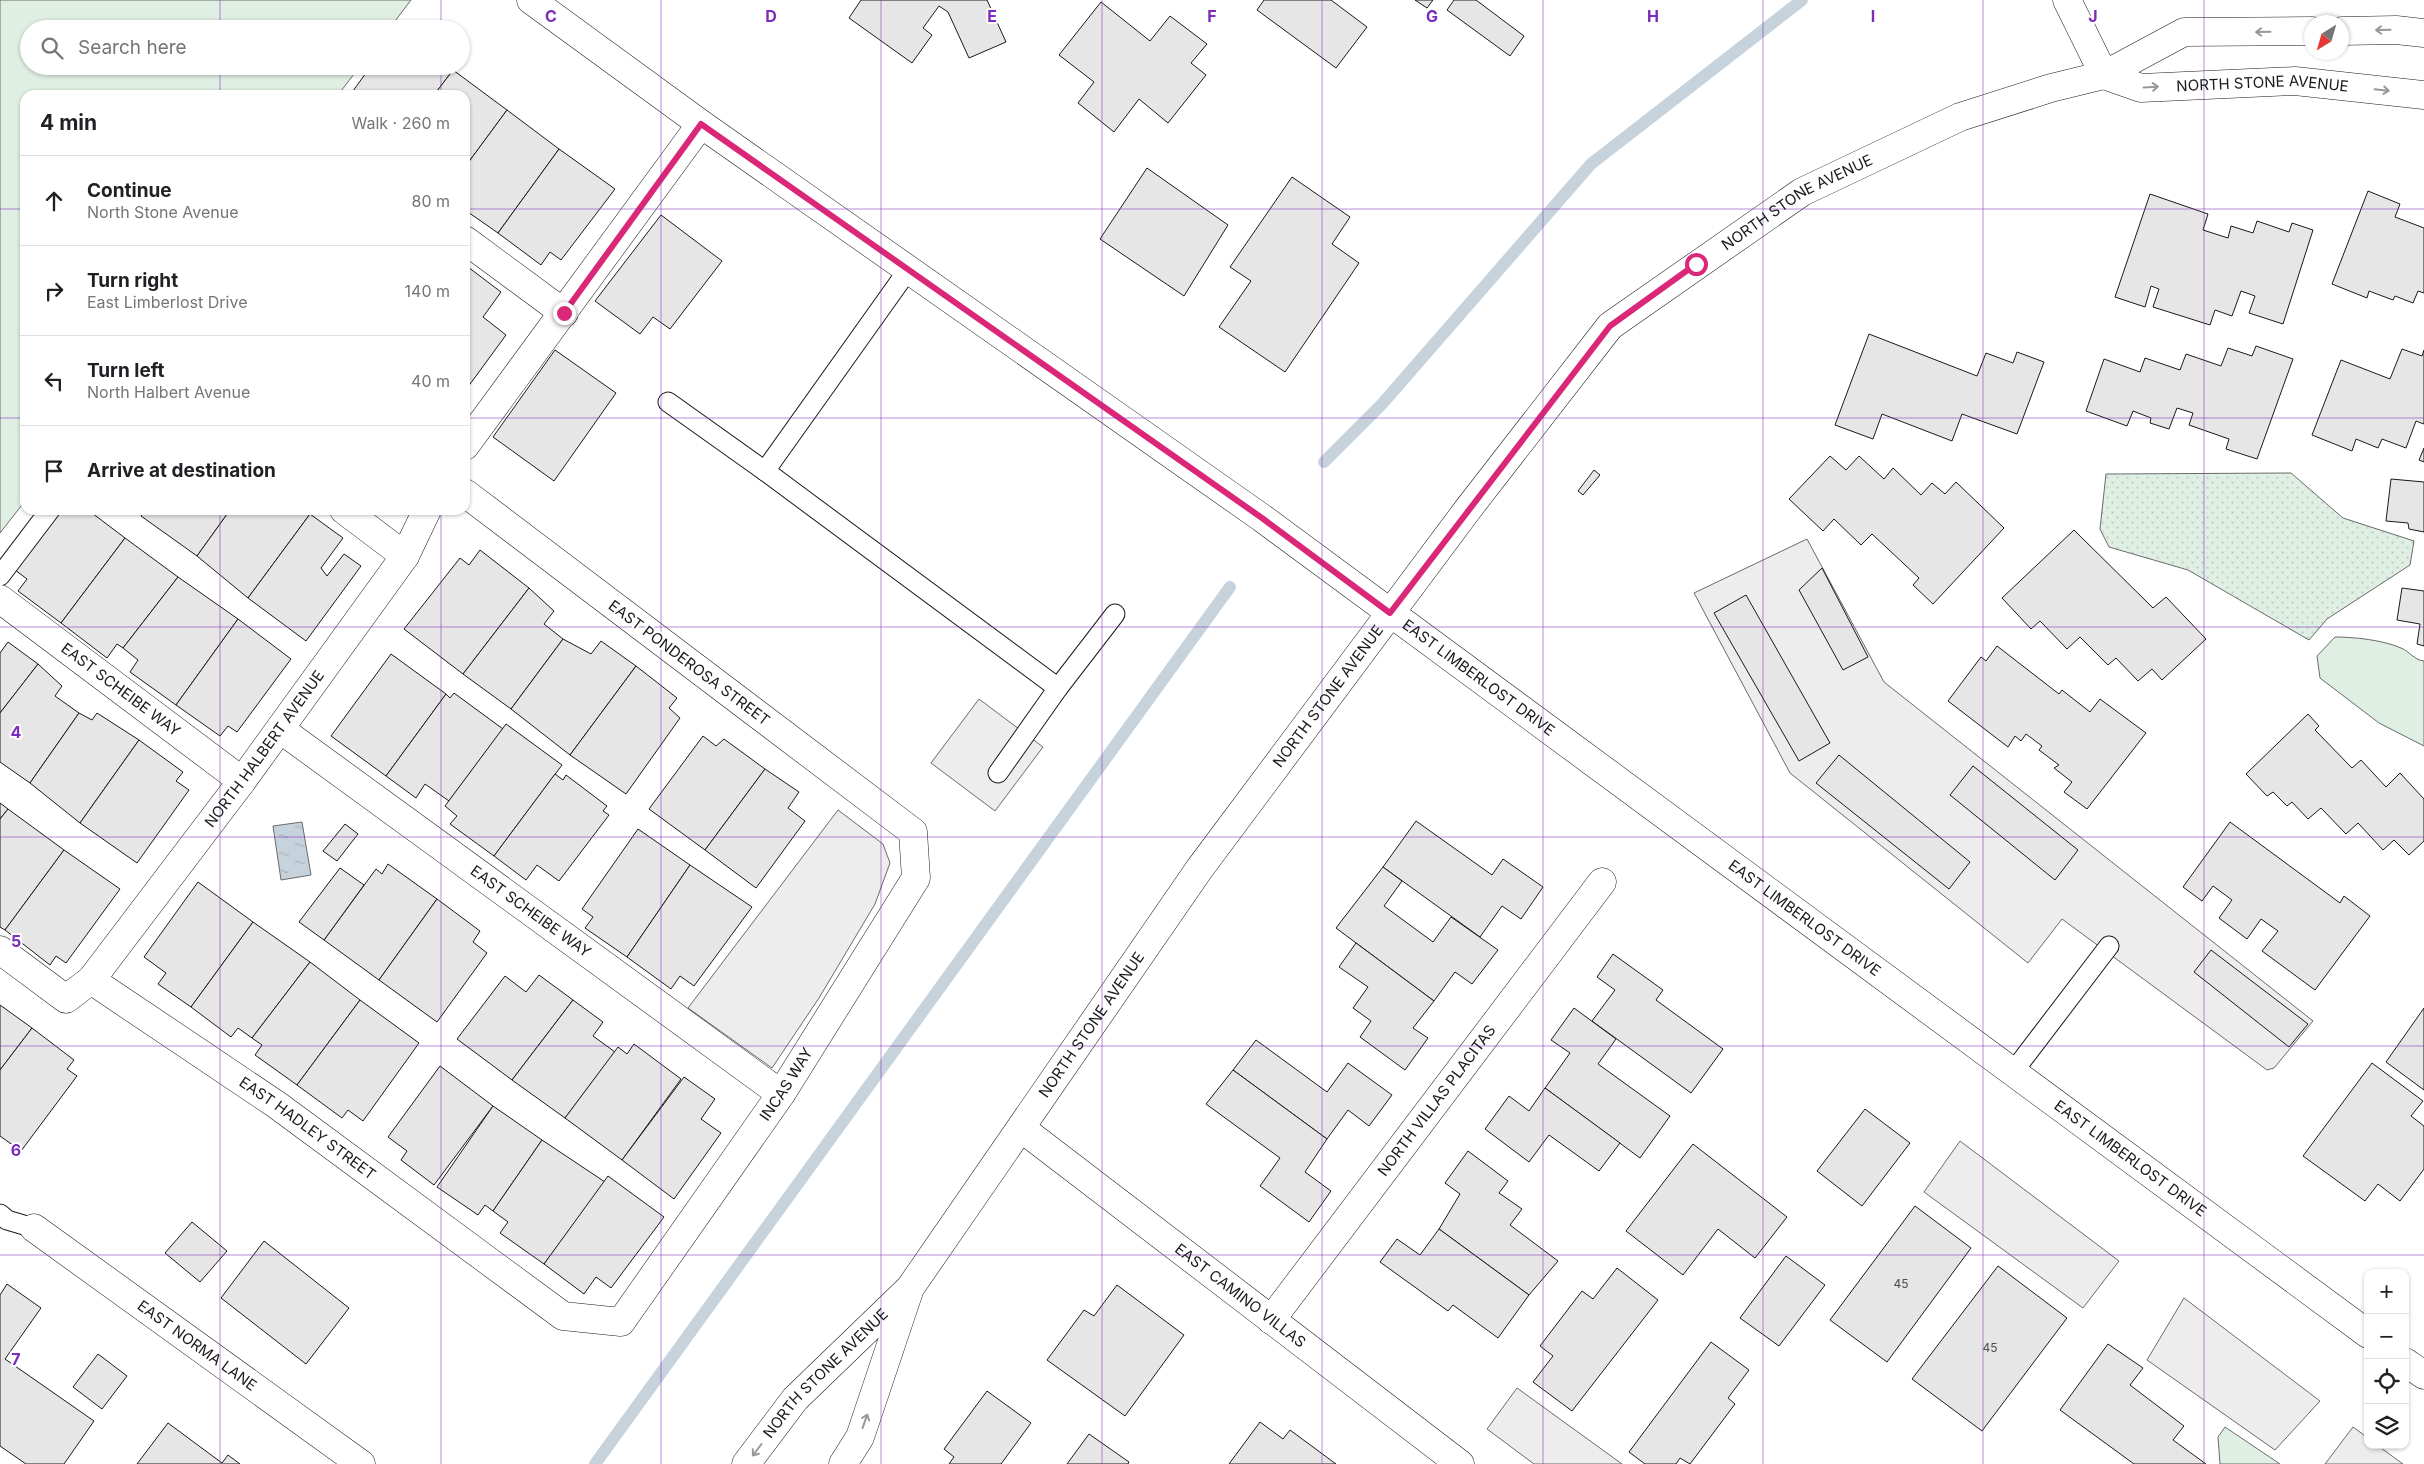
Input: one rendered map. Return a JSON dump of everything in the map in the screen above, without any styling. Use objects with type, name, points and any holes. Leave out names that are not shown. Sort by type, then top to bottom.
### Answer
[{"type":"street","name":"EAST LIMBERLOST DRIVE","points":[[531,0],[701,124],[1262,518],[2364,1331]]},
{"type":"street","points":[[2067,0],[2104,75]]},
{"type":"street","points":[[2349,31],[2396,30],[2424,33]]},
{"type":"street","name":"NORTH STONE AVENUE","points":[[746,1464],[795,1399],[910,1288],[1200,868],[1390,613],[1610,326],[1802,192],[1960,117],[2051,88],[2104,75],[2184,32],[2304,31]]},
{"type":"street","name":"NORTH STONE AVENUE","points":[[2104,75],[2142,88],[2296,81],[2424,95]]},
{"type":"street","points":[[470,439],[701,124]]},
{"type":"street","points":[[470,244],[564,313]]},
{"type":"street","name":"EAST PONDEROSA STREET","points":[[470,497],[913,832]]},
{"type":"street","points":[[351,515],[406,556]]},
{"type":"street","name":"NORTH HALBERT AVENUE","points":[[90,980],[242,781],[406,556],[425,515]]},
{"type":"street","name":"EAST SCHEIBE WAY","points":[[0,599],[242,781]]},
{"type":"street","name":"EAST SCHEIBE WAY","points":[[280,729],[781,1094]]},
{"type":"street","name":"INCAS WAY","points":[[621,1322],[781,1094],[916,878],[913,832]]},
{"type":"street","name":"NORTH VILLAS PLACITAS","points":[[1272,1320],[1602,882]]},
{"type":"street","points":[[0,950],[66,999],[90,980]]},
{"type":"street","name":"EAST HADLEY STREET","points":[[90,980],[276,1105],[563,1316],[621,1322]]},
{"type":"street","name":"EAST CAMINO VILLAS","points":[[1020,1128],[1460,1464]]},
{"type":"street","name":"EAST NORMA LANE","points":[[34,1228],[361,1464]]},
{"type":"street","name":"NORTH STONE AVENUE","points":[[844,1464],[860,1437],[910,1288]]},
{"type":"street","points":[[2409,1365],[2424,1376]]},
{"type":"lane","points":[[765,471],[908,270]]},
{"type":"lane","points":[[668,402],[765,471],[1058,688]]},
{"type":"lane","points":[[0,576],[46,515]]},
{"type":"lane","points":[[998,773],[1058,688],[1115,614]]},
{"type":"lane","points":[[2013,1072],[2109,946]]},
{"type":"lane","points":[[0,1214],[7,1220],[34,1228]]},
{"type":"green space","points":[[0,0],[411,0],[396,20],[20,20],[20,75],[353,75],[342,90],[20,90],[20,507],[0,533]]},
{"type":"green space","points":[[2291,473],[2343,518],[2414,541],[2410,565],[2327,619],[2309,640],[2188,570],[2109,547],[2100,529],[2106,474]]},
{"type":"green space","points":[[2335,637],[2359,638],[2386,643],[2401,648],[2417,659],[2424,661],[2424,746],[2379,723],[2320,678],[2317,656]]},
{"type":"green space","points":[[2225,1427],[2280,1464],[2220,1464],[2218,1437]]},
{"type":"shaded area","points":[[1807,539],[1884,682],[2313,1021],[2274,1068],[2267,1070],[2062,919],[2028,963],[1790,773],[1694,593]]},
{"type":"shaded area","points":[[979,699],[1043,747],[995,811],[931,763]]},
{"type":"shaded area","points":[[838,810],[883,844],[890,863],[875,904],[819,998],[772,1068],[688,1008]]},
{"type":"shaded area","points":[[1960,1141],[2119,1261],[2083,1308],[1924,1192]]},
{"type":"shaded area","points":[[2184,1298],[2320,1401],[2275,1450],[2147,1360]]},
{"type":"shaded area","points":[[1517,1388],[1622,1464],[1534,1464],[1487,1429]]},
{"type":"shaded area","points":[[2353,1427],[2364,1435],[2364,1449],[2382,1449],[2403,1464],[2325,1464]]},
{"type":"water","points":[[302,822],[311,875],[281,880],[273,826]]},
{"type":"building","points":[[861,0],[987,0],[1006,42],[969,58],[948,12],[939,6],[923,28],[932,35],[912,63],[849,18]]},
{"type":"building","points":[[1264,0],[1331,0],[1367,27],[1336,68],[1257,10]]},
{"type":"building","points":[[1415,0],[1433,0],[1427,8]]},
{"type":"building","points":[[1454,0],[1476,0],[1524,36],[1510,56],[1447,10]]},
{"type":"building","points":[[1101,2],[1150,41],[1170,16],[1207,44],[1191,63],[1206,75],[1168,123],[1139,99],[1114,132],[1078,103],[1094,82],[1059,55]]},
{"type":"building","points":[[364,75],[449,75],[438,90],[354,90]]},
{"type":"building","points":[[449,75],[460,75],[507,110],[470,160],[470,90],[438,90]]},
{"type":"building","points":[[507,110],[559,149],[498,233],[470,213],[470,160]]},
{"type":"building","points":[[559,149],[615,189],[561,260],[550,252],[541,265],[498,233]]},
{"type":"building","points":[[1147,168],[1228,225],[1184,296],[1100,239]]},
{"type":"building","points":[[1292,177],[1350,217],[1332,244],[1359,263],[1285,372],[1219,327],[1251,281],[1230,267]]},
{"type":"building","points":[[2368,191],[2400,204],[2395,217],[2424,228],[2424,293],[2418,291],[2413,303],[2395,296],[2393,300],[2369,291],[2367,298],[2332,284]]},
{"type":"building","points":[[2150,194],[2208,214],[2203,230],[2228,238],[2231,226],[2253,233],[2257,221],[2289,232],[2292,223],[2313,230],[2283,324],[2249,313],[2255,296],[2241,291],[2232,316],[2215,310],[2210,325],[2153,307],[2159,289],[2151,286],[2145,307],[2115,297]]},
{"type":"building","points":[[661,215],[722,261],[670,329],[653,317],[640,334],[595,301]]},
{"type":"building","points":[[470,269],[501,292],[483,317],[506,335],[470,384]]},
{"type":"building","points":[[1869,334],[1977,376],[1986,353],[2013,363],[2017,352],[2044,362],[2017,434],[1962,414],[1952,441],[1882,414],[1873,439],[1835,425]]},
{"type":"building","points":[[2256,346],[2293,359],[2257,459],[2226,449],[2229,439],[2189,425],[2193,413],[2177,408],[2169,429],[2150,423],[2151,418],[2133,411],[2127,426],[2086,411],[2104,359],[2140,372],[2145,358],[2180,370],[2186,354],[2221,366],[2228,348],[2252,356]]},
{"type":"building","points":[[2402,349],[2422,356],[2424,350],[2424,424],[2416,421],[2406,448],[2382,439],[2378,448],[2356,439],[2352,451],[2312,435],[2341,360],[2390,379]]},
{"type":"building","points":[[555,350],[616,393],[554,481],[493,437]]},
{"type":"building","points":[[2424,448],[2424,462],[2419,460]]},
{"type":"building","points":[[1830,456],[1846,470],[1859,456],[1884,479],[1893,468],[1921,495],[1932,483],[1945,494],[1956,482],[2004,528],[1933,604],[1913,585],[1919,578],[1872,534],[1861,545],[1834,519],[1823,531],[1789,499]]},
{"type":"building","points":[[1594,470],[1600,475],[1583,495],[1578,491]]},
{"type":"building","points":[[2391,479],[2424,482],[2424,532],[2409,529],[2408,523],[2386,521]]},
{"type":"building","points":[[56,515],[95,515],[125,538],[61,623],[18,591],[27,579],[15,570]]},
{"type":"building","points":[[142,515],[226,515],[197,556]]},
{"type":"building","points":[[226,515],[309,515],[248,598],[197,556]]},
{"type":"building","points":[[309,515],[343,538],[321,568],[327,576],[344,554],[361,566],[306,641],[248,598]]},
{"type":"building","points":[[2074,530],[2153,608],[2166,597],[2206,639],[2162,680],[2152,669],[2138,681],[2116,658],[2108,665],[2080,637],[2067,649],[2040,621],[2031,629],[2002,598]]},
{"type":"building","points":[[125,538],[178,577],[123,648],[117,644],[107,658],[61,623]]},
{"type":"building","points":[[480,550],[529,588],[463,674],[404,629],[460,558],[469,565]]},
{"type":"building","points":[[1822,568],[1868,657],[1843,670],[1799,590]]},
{"type":"building","points":[[178,577],[238,619],[176,705],[130,672],[138,660],[123,648]]},
{"type":"building","points":[[529,588],[554,611],[544,624],[563,639],[511,709],[463,674]]},
{"type":"building","points":[[2402,588],[2424,591],[2424,646],[2417,644],[2420,624],[2397,620]]},
{"type":"building","points":[[1746,595],[1830,743],[1799,761],[1714,613]]},
{"type":"building","points":[[238,619],[291,659],[237,732],[228,726],[220,736],[176,705]]},
{"type":"building","points":[[563,639],[591,654],[601,641],[636,666],[570,755],[511,709]]},
{"type":"building","points":[[8,642],[38,664],[0,713],[0,653]]},
{"type":"building","points":[[1997,646],[2059,694],[2062,690],[2090,712],[2100,699],[2146,733],[2087,809],[2064,792],[2072,782],[2054,768],[2059,765],[2039,750],[2042,746],[2026,734],[2021,741],[2015,736],[2008,747],[1948,701],[1981,657],[1986,661]]},
{"type":"building","points":[[391,654],[446,694],[386,776],[331,736]]},
{"type":"building","points":[[38,664],[62,686],[55,696],[79,713],[30,783],[0,762],[0,713]]},
{"type":"building","points":[[636,666],[677,698],[669,708],[680,718],[626,794],[570,755]]},
{"type":"building","points":[[454,693],[503,729],[449,801],[425,784],[416,798],[386,776],[446,694],[450,698]]},
{"type":"building","points":[[79,713],[92,720],[97,713],[139,740],[80,823],[30,783]]},
{"type":"building","points":[[2308,714],[2319,726],[2315,730],[2352,768],[2361,760],[2386,787],[2400,773],[2424,799],[2424,841],[2409,855],[2394,840],[2383,850],[2358,823],[2346,834],[2321,808],[2308,819],[2292,802],[2287,806],[2273,792],[2267,796],[2246,774]]},
{"type":"building","points":[[506,724],[562,765],[494,856],[450,824],[457,816],[445,806]]},
{"type":"building","points":[[703,736],[716,746],[724,739],[765,769],[705,850],[649,809]]},
{"type":"building","points":[[139,740],[183,772],[176,781],[189,790],[137,863],[80,823]]},
{"type":"building","points":[[1839,755],[1970,862],[1949,889],[1816,783]]},
{"type":"building","points":[[1973,766],[2078,850],[2055,880],[1950,795]]},
{"type":"building","points":[[765,769],[799,792],[788,808],[805,821],[756,888],[705,850]]},
{"type":"building","points":[[555,774],[563,780],[566,775],[607,806],[603,811],[609,815],[559,881],[537,865],[526,880],[494,856]]},
{"type":"building","points":[[0,803],[8,809],[0,819]]},
{"type":"building","points":[[8,809],[64,850],[5,930],[0,927],[0,819]]},
{"type":"building","points":[[1416,821],[1492,875],[1503,859],[1543,887],[1521,919],[1502,906],[1480,937],[1383,867]]},
{"type":"building","points":[[2230,822],[2340,903],[2344,896],[2370,916],[2315,990],[2262,951],[2278,931],[2261,919],[2247,939],[2219,918],[2232,900],[2213,886],[2202,901],[2183,887]]},
{"type":"building","points":[[345,824],[358,834],[337,861],[323,851]]},
{"type":"building","points":[[638,829],[690,865],[627,957],[585,928],[593,917],[582,909]]},
{"type":"building","points":[[64,850],[120,889],[66,963],[56,956],[50,965],[5,930]]},
{"type":"building","points":[[388,864],[437,899],[379,980],[324,940],[376,869],[382,874]]},
{"type":"building","points":[[690,865],[752,907],[694,986],[680,976],[671,989],[627,957]]},
{"type":"building","points":[[1383,867],[1402,881],[1384,906],[1433,942],[1451,917],[1498,950],[1472,984],[1455,972],[1434,1001],[1336,928]]},
{"type":"building","points":[[340,868],[364,885],[324,940],[299,922]]},
{"type":"building","points":[[198,882],[253,922],[191,1007],[158,984],[166,973],[144,957]]},
{"type":"building","points":[[437,899],[480,931],[473,942],[487,953],[437,1022],[379,980]]},
{"type":"building","points":[[253,922],[310,962],[252,1038],[238,1028],[231,1037],[191,1007]]},
{"type":"building","points":[[1356,943],[1434,1001],[1413,1028],[1428,1038],[1405,1070],[1360,1037],[1371,1021],[1353,1008],[1368,987],[1339,967]]},
{"type":"building","points":[[2211,950],[2308,1024],[2289,1047],[2194,972]]},
{"type":"building","points":[[1613,954],[1663,990],[1656,1000],[1723,1049],[1691,1093],[1592,1021],[1615,990],[1597,977]]},
{"type":"building","points":[[310,962],[360,1000],[297,1085],[255,1055],[262,1045],[252,1038]]},
{"type":"building","points":[[539,975],[573,1000],[512,1080],[457,1039],[505,976],[526,992]]},
{"type":"building","points":[[360,1000],[419,1043],[363,1121],[348,1110],[342,1118],[297,1085]]},
{"type":"building","points":[[573,1000],[603,1022],[593,1036],[615,1052],[565,1118],[512,1080]]},
{"type":"building","points":[[0,1005],[32,1028],[0,1070]]},
{"type":"building","points":[[1574,1008],[1616,1039],[1598,1064],[1670,1116],[1640,1158],[1545,1088],[1570,1053],[1551,1040]]},
{"type":"building","points":[[2424,1008],[2424,1090],[2386,1062]]},
{"type":"building","points":[[32,1028],[74,1060],[67,1069],[77,1076],[21,1151],[0,1136],[0,1070]]},
{"type":"building","points":[[1256,1040],[1327,1092],[1348,1063],[1392,1095],[1369,1126],[1348,1110],[1327,1139],[1233,1070]]},
{"type":"building","points":[[634,1044],[681,1079],[622,1160],[565,1118],[618,1047],[627,1054]]},
{"type":"building","points":[[2372,1063],[2423,1101],[2411,1116],[2424,1126],[2424,1169],[2400,1201],[2378,1184],[2365,1201],[2303,1156]]},
{"type":"building","points":[[440,1066],[493,1106],[434,1185],[401,1160],[407,1151],[388,1137]]},
{"type":"building","points":[[1233,1070],[1327,1139],[1305,1172],[1331,1191],[1309,1222],[1260,1186],[1280,1158],[1206,1104]]},
{"type":"building","points":[[684,1077],[715,1099],[701,1119],[721,1133],[674,1199],[622,1160]]},
{"type":"building","points":[[1545,1088],[1620,1143],[1599,1171],[1549,1135],[1529,1162],[1485,1129],[1509,1096],[1529,1111]]},
{"type":"building","points":[[493,1106],[542,1140],[493,1211],[485,1205],[478,1215],[437,1187]]},
{"type":"building","points":[[1865,1109],[1910,1143],[1862,1206],[1817,1171]]},
{"type":"building","points":[[542,1140],[605,1182],[544,1264],[500,1233],[508,1222],[493,1211]]},
{"type":"building","points":[[1693,1144],[1787,1217],[1755,1258],[1718,1229],[1683,1275],[1626,1231]]},
{"type":"building","points":[[1468,1151],[1508,1181],[1499,1193],[1522,1209],[1510,1225],[1558,1261],[1529,1295],[1439,1229],[1460,1194],[1445,1183]]},
{"type":"building","points":[[608,1176],[664,1217],[611,1288],[596,1277],[584,1294],[544,1264]]},
{"type":"building","points":[[1915,1206],[1971,1248],[1887,1362],[1830,1320]]},
{"type":"building","points":[[192,1222],[227,1251],[200,1282],[165,1253]]},
{"type":"building","points":[[1439,1229],[1529,1295],[1498,1338],[1453,1305],[1448,1311],[1380,1262],[1397,1239],[1420,1255]]},
{"type":"building","points":[[264,1241],[349,1308],[306,1364],[221,1298]]},
{"type":"building","points":[[1786,1256],[1825,1285],[1779,1346],[1740,1318]]},
{"type":"building","points":[[1998,1266],[2067,1318],[1982,1431],[1912,1379]]},
{"type":"building","points":[[1617,1268],[1658,1300],[1572,1411],[1533,1382],[1553,1356],[1540,1346],[1582,1291],[1593,1299]]},
{"type":"building","points":[[7,1284],[41,1308],[5,1359],[94,1421],[64,1464],[26,1464],[0,1446],[0,1295]]},
{"type":"building","points":[[1117,1285],[1184,1335],[1125,1416],[1047,1360],[1084,1310],[1094,1316]]},
{"type":"building","points":[[1711,1342],[1749,1370],[1728,1398],[1735,1404],[1690,1464],[1680,1458],[1676,1464],[1645,1464],[1629,1452]]},
{"type":"building","points":[[2108,1344],[2143,1368],[2130,1385],[2184,1426],[2173,1440],[2206,1464],[2134,1464],[2060,1410]]},
{"type":"building","points":[[98,1354],[127,1376],[102,1409],[73,1387]]},
{"type":"building","points":[[987,1391],[1031,1423],[1001,1464],[949,1464],[954,1457],[944,1449]]},
{"type":"building","points":[[1260,1422],[1283,1439],[1290,1430],[1336,1464],[1229,1464]]},
{"type":"building","points":[[168,1423],[222,1463],[228,1455],[240,1464],[137,1464]]},
{"type":"building","points":[[1089,1434],[1129,1462],[1128,1464],[1067,1464]]},
{"type":"waterway","points":[[1324,462],[1382,404],[1591,164],[1802,0]]},
{"type":"waterway","points":[[595,1464],[1230,587]]},
{"type":"route","points":[[564,313],[701,124],[1262,518],[1390,613],[1610,326],[1696,264]]}]
